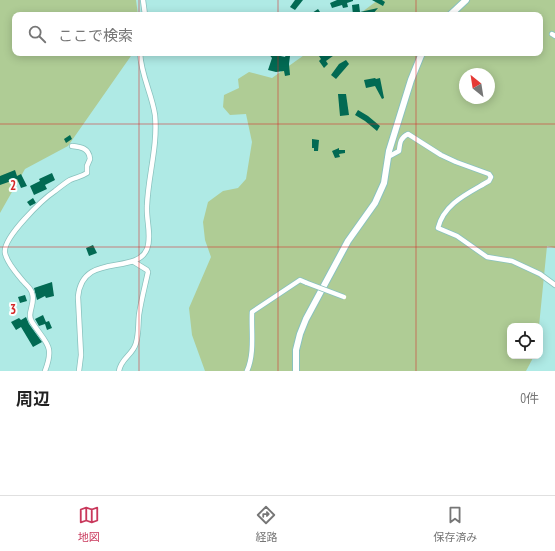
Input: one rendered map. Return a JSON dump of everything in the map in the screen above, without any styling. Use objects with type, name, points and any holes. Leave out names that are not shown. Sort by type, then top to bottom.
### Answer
[{"type":"street","points":[[143,0],[145,12]]},
{"type":"street","points":[[453,12],[466,0]]},
{"type":"street","points":[[79,371],[81,355],[78,297],[82,282],[98,269],[112,265],[134,262],[144,254],[147,248],[146,206],[152,172],[155,114],[140,56]]},
{"type":"street","points":[[296,371],[296,350],[300,334],[348,241],[375,203],[384,183],[389,151],[396,126],[410,80],[421,56]]},
{"type":"street","points":[[388,157],[399,151],[400,141],[408,134],[441,155],[489,174],[491,177],[489,181],[456,200],[446,210],[438,228],[457,236],[487,257],[512,262],[540,274],[555,285]]},
{"type":"street","points":[[45,371],[50,360],[51,352],[29,315],[33,300],[32,294],[14,269],[5,252],[5,247],[29,214],[54,192],[71,180],[82,177],[86,173],[90,159],[87,151],[84,148],[72,146]]},
{"type":"street","points":[[119,371],[120,364],[130,354],[136,345],[139,315],[148,272],[134,262]]},
{"type":"street","points":[[247,371],[252,345],[252,312],[300,280],[344,297]]},
{"type":"green space","points":[[0,0],[136,0],[138,12],[12,12],[12,56],[131,56],[68,146],[25,169],[0,213]]},
{"type":"green space","points":[[378,0],[555,0],[555,248],[547,246],[539,323],[507,323],[507,359],[532,359],[526,371],[205,371],[192,335],[189,308],[211,257],[205,240],[203,222],[208,202],[223,191],[238,188],[246,179],[252,142],[246,114],[230,115],[223,107],[224,95],[239,88],[238,79],[249,72],[272,78],[303,56],[543,56],[543,12],[362,12]]},
{"type":"building","points":[[295,0],[303,0],[295,10],[290,7]]},
{"type":"building","points":[[337,0],[353,1],[347,3],[348,7],[343,8],[342,5],[332,8],[330,3]]},
{"type":"building","points":[[372,0],[382,0],[385,2],[383,6]]},
{"type":"building","points":[[359,4],[360,12],[353,12],[352,5]]},
{"type":"building","points":[[378,8],[375,12],[360,12]]},
{"type":"building","points":[[270,56],[290,56],[290,75],[285,76],[284,71],[276,72],[268,70],[272,58]]},
{"type":"building","points":[[319,56],[333,56],[326,61],[328,64],[324,68],[319,61],[321,59]]},
{"type":"building","points":[[346,60],[349,64],[336,79],[331,75],[339,64]]},
{"type":"building","points":[[380,78],[384,98],[382,99],[375,86],[366,88],[364,80]]},
{"type":"building","points":[[338,94],[346,94],[349,115],[340,116]]},
{"type":"building","points":[[358,110],[380,126],[377,131],[355,115]]},
{"type":"building","points":[[70,135],[72,139],[66,143],[64,139]]},
{"type":"building","points":[[312,139],[319,140],[318,151],[314,151],[314,148],[312,148]]},
{"type":"building","points":[[339,148],[339,150],[345,150],[345,153],[339,154],[340,157],[335,158],[332,151]]},
{"type":"building","points":[[15,170],[17,176],[21,174],[27,186],[21,188],[17,179],[0,185],[0,176]]},
{"type":"building","points":[[52,173],[55,180],[45,185],[47,189],[34,195],[30,186],[40,181],[39,179]]},
{"type":"building","points":[[33,198],[36,203],[30,206],[27,202]]},
{"type":"building","points":[[93,245],[97,253],[89,256],[86,248]]},
{"type":"building","points":[[52,282],[54,296],[46,298],[45,296],[37,300],[34,288]]},
{"type":"building","points":[[25,295],[27,301],[20,303],[18,297]]},
{"type":"building","points":[[43,315],[46,322],[49,321],[52,328],[47,330],[45,324],[39,326],[35,319]]},
{"type":"building","points":[[26,317],[29,324],[42,342],[33,347],[21,327],[16,330],[11,322],[19,318],[21,320]]}]
